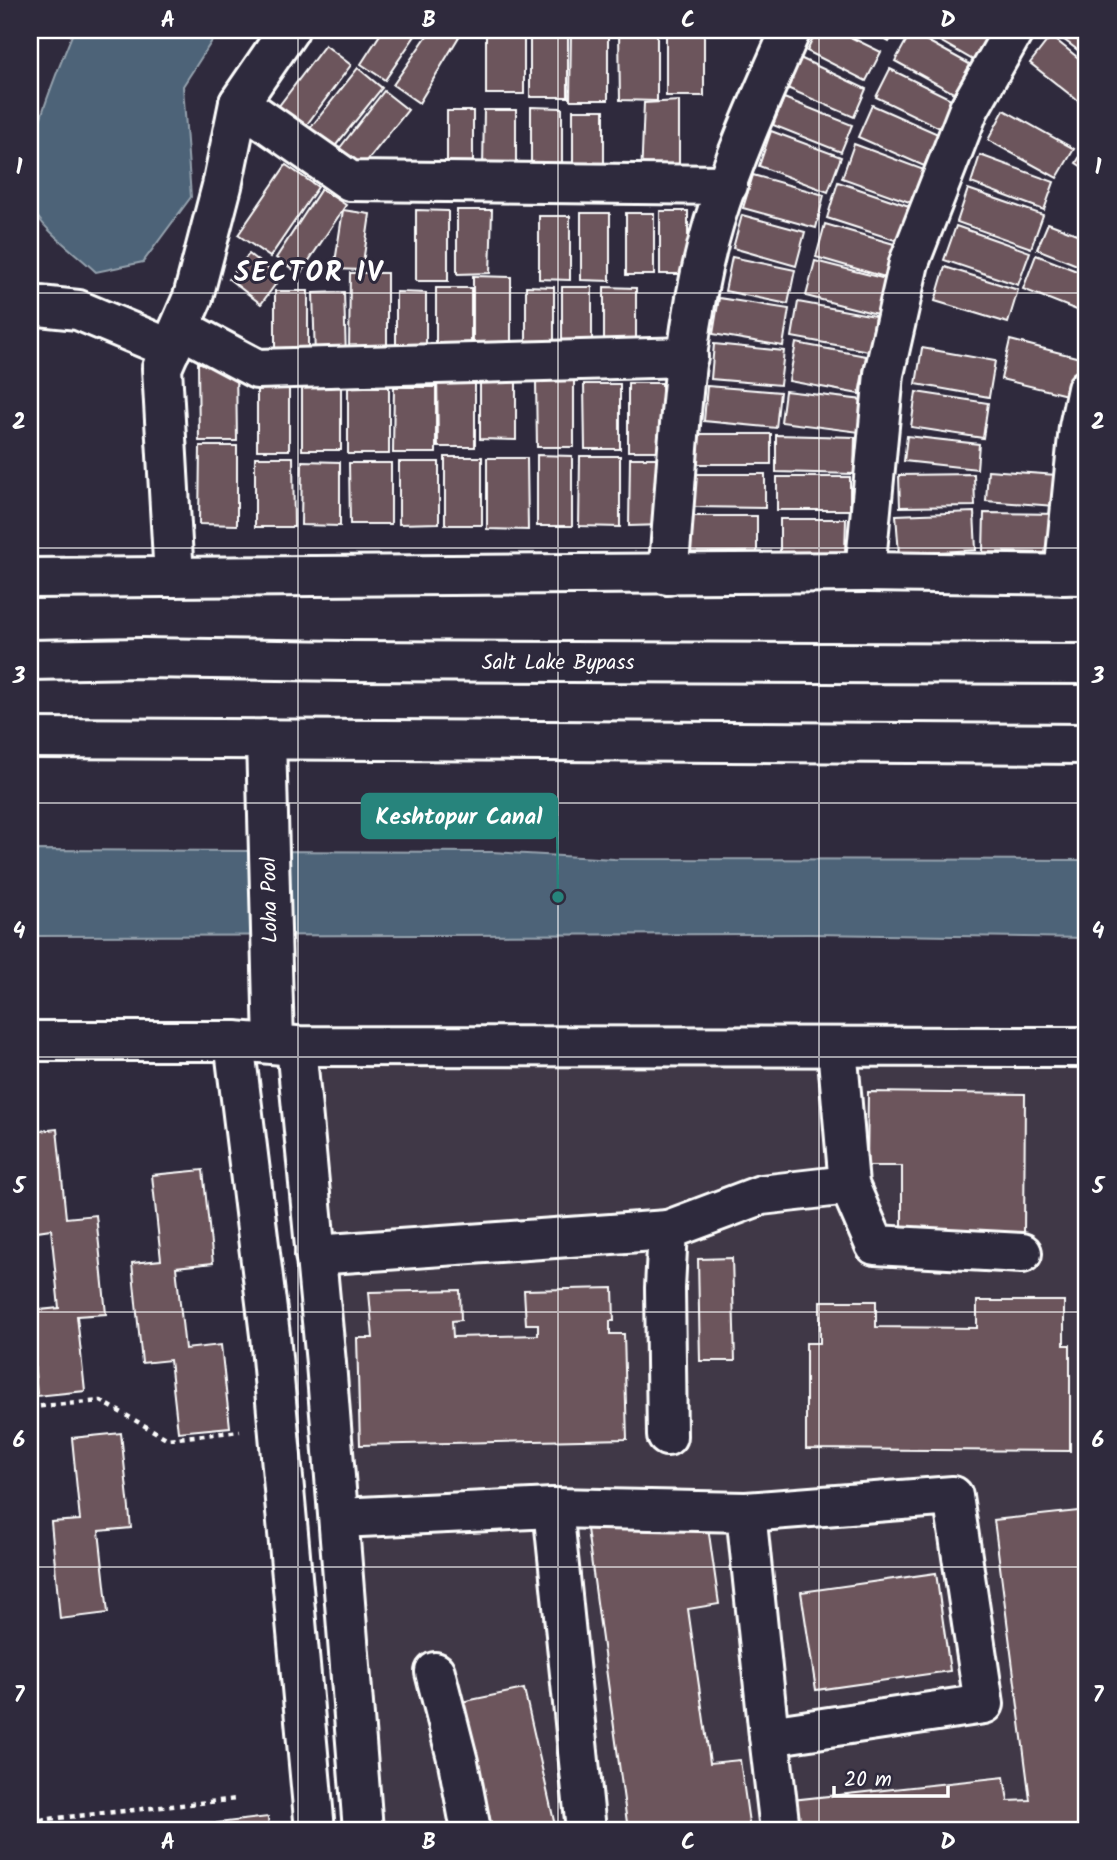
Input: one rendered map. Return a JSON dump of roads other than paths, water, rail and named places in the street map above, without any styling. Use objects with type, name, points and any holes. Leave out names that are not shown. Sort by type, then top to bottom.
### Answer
[{"type":"street","points":[[174,577],[162,368],[193,297],[222,187],[239,103],[289,30]]},
{"type":"street","points":[[668,575],[690,331],[714,223],[791,30]]},
{"type":"street","points":[[865,572],[884,374],[909,263],[969,109],[1014,30]]},
{"type":"street","points":[[239,103],[350,181],[728,185]]},
{"type":"street","points":[[30,305],[78,310],[175,338],[257,369],[688,357]]},
{"type":"street","points":[[30,578],[865,572],[1076,575],[1079,427],[1087,389]]},
{"type":"street","name":"Salt Lake Bypass","points":[[30,660],[142,658],[344,662],[1087,664]]},
{"type":"street","points":[[30,738],[1087,744]]},
{"type":"street","name":"Loha Pool","points":[[266,739],[271,994],[285,1045],[316,1255],[363,1830]]},
{"type":"street","points":[[30,1041],[234,1041],[285,1045],[1087,1047]]},
{"type":"street","points":[[234,1041],[279,1429],[315,1830]]},
{"type":"street","points":[[837,1047],[849,1185],[875,1245],[1021,1253]]},
{"type":"street","points":[[316,1255],[668,1230],[761,1195],[849,1185]]},
{"type":"street","points":[[667,1436],[665,1288],[668,1230]]},
{"type":"street","points":[[338,1518],[553,1508],[746,1512],[953,1496],[984,1704],[769,1736]]},
{"type":"street","points":[[553,1508],[586,1830]]},
{"type":"street","points":[[746,1512],[780,1830]]},
{"type":"street","points":[[435,1672],[458,1762],[471,1830]]},
{"type":"water","points":[[74,30],[219,30],[183,86],[191,197],[143,262],[96,272],[43,223],[30,198],[32,150],[39,123]]},
{"type":"water","points":[[30,850],[492,852],[614,859],[1087,860],[1087,938],[810,934],[30,936]]},
{"type":"place","name":"Keshtopur Canal","points":[[558,897]]},
{"type":"district","name":"SECTOR IV","points":[[309,271]]}]
